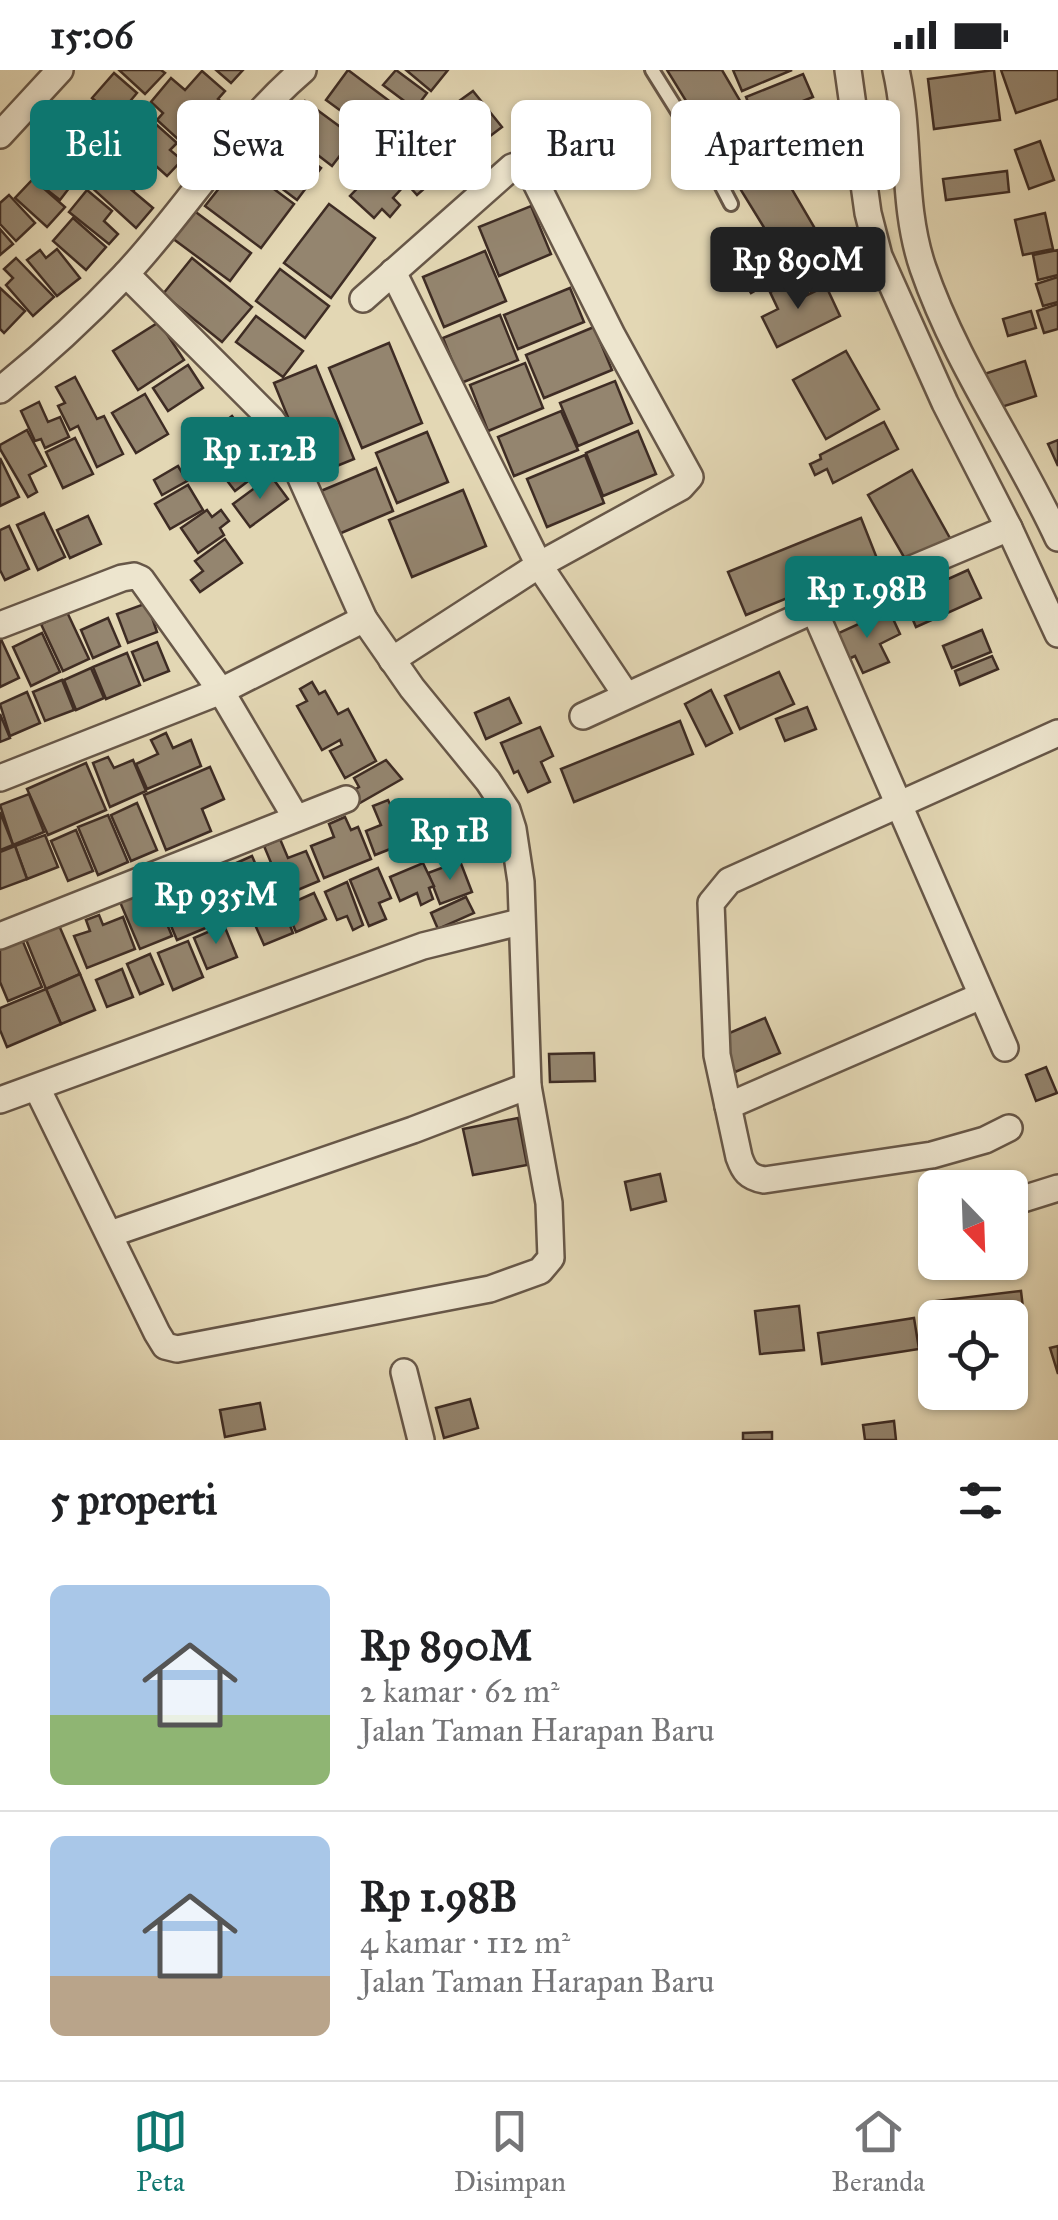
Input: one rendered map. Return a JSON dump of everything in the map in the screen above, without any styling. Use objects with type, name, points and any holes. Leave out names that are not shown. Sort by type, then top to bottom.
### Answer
[{"type":"street","points":[[0,135],[60,70]]},
{"type":"street","points":[[0,390],[126,274],[266,104],[302,70]]},
{"type":"street","points":[[880,70],[849,76],[868,213],[879,256],[1058,634]]},
{"type":"street","points":[[896,70],[907,189],[923,267],[987,406],[1058,538]]},
{"type":"street","points":[[0,105],[42,90]]},
{"type":"street","points":[[363,299],[512,166],[528,167],[612,335],[689,472],[688,481],[681,488],[539,565],[392,660]]},
{"type":"street","points":[[394,272],[539,565],[626,696]]},
{"type":"street","points":[[37,1088],[157,1333],[165,1346],[176,1350],[490,1290],[540,1270],[551,1258],[549,1204],[528,1086],[521,882],[507,810],[364,619],[271,418],[126,274]]},
{"type":"street","points":[[955,422],[987,406]]},
{"type":"street","points":[[583,716],[814,610],[1010,528]]},
{"type":"street","points":[[0,625],[134,576],[148,586],[221,690],[296,818]]},
{"type":"street","points":[[814,610],[1005,1048]]},
{"type":"street","points":[[0,778],[221,690],[364,619]]},
{"type":"street","points":[[1008,1128],[985,1140],[932,1155],[764,1180],[752,1178],[744,1170],[718,1055],[712,903],[729,880],[1058,733]]},
{"type":"street","points":[[0,936],[346,799]]},
{"type":"street","points":[[0,1100],[423,946],[520,922]]},
{"type":"street","points":[[728,1106],[981,996]]},
{"type":"street","points":[[110,1234],[413,1130],[528,1086]]},
{"type":"street","points":[[1028,1197],[1058,1188]]},
{"type":"street","points":[[404,1372],[421,1440]]},
{"type":"lane","points":[[652,70],[731,204]]},
{"type":"building","points":[[119,70],[161,70],[165,73],[145,94]]},
{"type":"building","points":[[216,70],[243,70],[231,83]]},
{"type":"building","points":[[348,70],[388,100],[339,100],[339,110],[326,100]]},
{"type":"building","points":[[396,70],[427,93],[422,100],[403,100],[383,85]]},
{"type":"building","points":[[406,70],[448,70],[431,91]]},
{"type":"building","points":[[667,70],[722,70],[740,100],[685,100]]},
{"type":"building","points":[[733,70],[792,70],[742,91]]},
{"type":"building","points":[[994,70],[1000,120],[934,129],[928,79]]},
{"type":"building","points":[[1001,70],[1058,70],[1058,99],[1016,113]]},
{"type":"building","points":[[202,71],[225,91],[219,100],[177,100],[177,138],[157,120],[163,113],[157,108],[157,100],[153,100],[171,78],[185,90]]},
{"type":"building","points":[[114,73],[137,93],[131,100],[92,98]]},
{"type":"building","points":[[803,74],[813,97],[747,100],[746,97]]},
{"type":"building","points":[[473,91],[480,100],[460,100]]},
{"type":"building","points":[[319,111],[339,126],[339,157],[332,166],[319,156]]},
{"type":"building","points":[[491,113],[502,127],[491,135]]},
{"type":"building","points":[[157,125],[177,143],[170,150],[177,156],[177,165],[167,176],[157,167]]},
{"type":"building","points":[[1040,141],[1054,180],[1029,189],[1015,150]]},
{"type":"building","points":[[1007,171],[1009,192],[946,200],[943,179]]},
{"type":"building","points":[[30,182],[30,190],[46,190],[65,207],[47,227],[15,198]]},
{"type":"building","points":[[47,190],[68,190],[60,200]]},
{"type":"building","points":[[87,190],[112,211],[104,221],[118,234],[109,244],[69,212]]},
{"type":"building","points":[[94,190],[132,190],[153,208],[136,228]]},
{"type":"building","points":[[218,190],[275,190],[294,204],[261,248],[205,206]]},
{"type":"building","points":[[284,190],[304,190],[297,200]]},
{"type":"building","points":[[356,190],[400,190],[393,198],[400,205],[390,217],[382,209],[374,218],[350,196]]},
{"type":"building","points":[[741,190],[792,190],[827,249],[751,293],[726,251],[765,229]]},
{"type":"building","points":[[9,195],[35,223],[16,241],[0,224],[0,203]]},
{"type":"building","points":[[329,204],[375,238],[331,298],[284,263]]},
{"type":"building","points":[[531,206],[551,254],[499,276],[479,227]]},
{"type":"building","points":[[193,210],[251,253],[230,281],[172,238]]},
{"type":"building","points":[[1045,213],[1053,249],[1023,255],[1015,220]]},
{"type":"building","points":[[73,218],[106,247],[86,270],[53,241]]},
{"type":"building","points":[[0,229],[13,244],[0,255]]},
{"type":"building","points":[[57,249],[80,278],[57,296],[27,260],[40,250],[46,258]]},
{"type":"building","points":[[1058,250],[1058,275],[1038,280],[1033,255]]},
{"type":"building","points":[[485,251],[506,301],[444,327],[423,277]]},
{"type":"building","points":[[16,258],[54,297],[33,316],[6,285],[13,278],[4,269]]},
{"type":"building","points":[[192,258],[252,307],[222,342],[163,294]]},
{"type":"building","points":[[280,269],[329,306],[305,338],[256,301]]},
{"type":"building","points":[[1058,277],[1058,302],[1043,306],[1036,284]]},
{"type":"building","points":[[795,280],[803,297],[826,286],[840,316],[777,347],[762,317],[778,309],[770,292]]},
{"type":"building","points":[[0,288],[25,311],[4,333],[0,329]]},
{"type":"building","points":[[570,288],[584,322],[518,349],[504,315]]},
{"type":"building","points":[[1058,304],[1058,329],[1044,333],[1037,311]]},
{"type":"building","points":[[1031,311],[1036,328],[1008,336],[1003,319]]},
{"type":"building","points":[[500,315],[518,360],[461,383],[443,338]]},
{"type":"building","points":[[256,316],[303,351],[283,377],[236,342]]},
{"type":"building","points":[[159,322],[184,360],[138,390],[113,351]]},
{"type":"building","points":[[594,327],[612,370],[544,398],[526,355]]},
{"type":"building","points":[[389,343],[422,423],[362,448],[329,368]]},
{"type":"building","points":[[846,351],[879,409],[826,439],[793,380]]},
{"type":"building","points":[[1025,361],[1036,396],[995,409],[984,374]]},
{"type":"building","points":[[525,363],[543,408],[488,431],[470,385]]},
{"type":"building","points":[[188,365],[203,388],[168,411],[153,388]]},
{"type":"building","points":[[316,366],[354,459],[312,476],[274,383]]},
{"type":"building","points":[[75,377],[97,419],[104,416],[123,454],[97,467],[78,426],[70,430],[58,406],[65,403],[56,387]]},
{"type":"building","points":[[615,381],[632,423],[578,446],[560,403]]},
{"type":"building","points":[[145,394],[168,434],[136,453],[112,413]]},
{"type":"building","points":[[39,402],[48,422],[60,417],[69,437],[45,448],[41,439],[35,441],[21,411]]},
{"type":"building","points":[[561,411],[578,450],[514,476],[498,437]]},
{"type":"building","points":[[232,416],[247,436],[215,461],[200,440]]},
{"type":"building","points":[[884,422],[898,449],[833,483],[827,469],[815,475],[810,464],[821,459],[820,455]]},
{"type":"building","points":[[27,430],[46,466],[29,475],[37,492],[28,497],[0,449],[0,445]]},
{"type":"building","points":[[638,431],[656,474],[603,496],[586,453]]},
{"type":"building","points":[[427,432],[448,482],[397,503],[376,453]]},
{"type":"building","points":[[75,438],[93,474],[63,488],[46,452]]},
{"type":"building","points":[[255,440],[272,463],[235,491],[218,469]]},
{"type":"building","points":[[1058,440],[1058,466],[1048,444]]},
{"type":"building","points":[[585,455],[604,503],[547,527],[527,479]]},
{"type":"building","points":[[0,458],[19,497],[0,506]]},
{"type":"building","points":[[178,466],[187,481],[162,495],[154,480]]},
{"type":"building","points":[[376,468],[393,511],[334,536],[316,493]]},
{"type":"building","points":[[912,470],[951,540],[908,564],[868,495]]},
{"type":"building","points":[[271,476],[288,499],[250,527],[233,504]]},
{"type":"building","points":[[188,485],[203,510],[170,529],[155,504]]},
{"type":"building","points":[[463,490],[486,546],[412,577],[389,520]]},
{"type":"building","points":[[207,510],[212,517],[221,510],[229,521],[220,528],[224,535],[198,553],[181,528]]},
{"type":"building","points":[[44,513],[65,557],[38,570],[17,525]]},
{"type":"building","points":[[88,516],[101,544],[70,558],[57,530]]},
{"type":"building","points":[[861,518],[878,561],[746,615],[728,572]]},
{"type":"building","points":[[9,526],[29,569],[5,580],[0,570],[0,530]]},
{"type":"building","points":[[225,539],[242,563],[200,592],[191,580],[203,571],[195,561]]},
{"type":"building","points":[[968,570],[981,598],[916,627],[904,599]]},
{"type":"building","points":[[147,603],[157,632],[128,643],[117,614]]},
{"type":"building","points":[[889,610],[900,634],[880,644],[889,662],[863,673],[855,656],[842,662],[830,637]]},
{"type":"building","points":[[67,612],[89,659],[63,671],[41,624]]},
{"type":"building","points":[[108,618],[120,646],[93,658],[81,630]]},
{"type":"building","points":[[982,630],[991,652],[952,668],[943,646]]},
{"type":"building","points":[[42,633],[60,672],[31,686],[13,647]]},
{"type":"building","points":[[0,637],[19,678],[0,687]]},
{"type":"building","points":[[157,642],[169,671],[144,681],[132,652]]},
{"type":"building","points":[[127,653],[140,685],[106,699],[93,667]]},
{"type":"building","points":[[992,656],[998,669],[960,685],[955,671]]},
{"type":"building","points":[[91,668],[104,698],[76,710],[64,680]]},
{"type":"building","points":[[779,672],[794,704],[740,729],[725,696]]},
{"type":"building","points":[[62,680],[74,710],[45,721],[33,692]]},
{"type":"building","points":[[312,682],[319,694],[325,691],[338,714],[348,709],[376,761],[345,778],[330,751],[342,745],[340,740],[322,750],[297,706],[307,701],[300,689]]},
{"type":"building","points":[[711,690],[732,733],[706,746],[685,704]]},
{"type":"building","points":[[27,692],[40,723],[10,736],[0,704]]},
{"type":"building","points":[[509,698],[521,723],[486,739],[475,713]]},
{"type":"building","points":[[807,707],[816,729],[785,741],[776,719]]},
{"type":"building","points":[[0,714],[10,738],[0,742]]},
{"type":"building","points":[[680,721],[693,754],[574,802],[561,769]]},
{"type":"building","points":[[540,727],[553,756],[541,762],[550,782],[528,792],[518,771],[514,773],[501,743]]},
{"type":"building","points":[[166,733],[173,748],[191,740],[201,766],[147,789],[136,764],[158,754],[151,740]]},
{"type":"building","points":[[108,757],[114,768],[133,760],[146,791],[110,807],[93,763]]},
{"type":"building","points":[[386,760],[402,779],[351,808],[344,796],[359,787],[354,778]]},
{"type":"building","points":[[86,763],[106,810],[48,835],[27,789]]},
{"type":"building","points":[[210,767],[224,799],[202,809],[211,831],[166,850],[144,795]]},
{"type":"building","points":[[29,794],[44,832],[13,845],[0,805]]},
{"type":"building","points":[[388,800],[408,842],[375,855],[366,831],[381,825],[373,806]]},
{"type":"building","points":[[137,803],[157,850],[131,861],[111,815]]},
{"type":"building","points":[[444,806],[456,834],[419,851],[406,823]]},
{"type":"building","points":[[0,812],[13,845],[0,850]]},
{"type":"building","points":[[108,815],[128,862],[98,875],[78,827]]},
{"type":"building","points":[[345,817],[351,830],[358,827],[371,859],[324,878],[311,846],[334,837],[329,824]]},
{"type":"building","points":[[76,830],[93,871],[68,881],[51,841]]},
{"type":"building","points":[[45,835],[58,867],[27,879],[15,846]]},
{"type":"building","points":[[280,839],[288,858],[306,851],[319,881],[276,899],[263,869],[272,865],[264,846]]},
{"type":"building","points":[[15,846],[27,879],[0,889],[0,852]]},
{"type":"building","points":[[252,856],[272,902],[243,914],[223,869]]},
{"type":"building","points":[[460,861],[472,892],[440,904],[428,873]]},
{"type":"building","points":[[423,863],[434,886],[429,888],[433,899],[421,905],[417,893],[400,901],[390,877]]},
{"type":"building","points":[[218,865],[239,917],[211,928],[190,876]]},
{"type":"building","points":[[378,868],[391,898],[379,903],[386,919],[369,926],[350,880]]},
{"type":"building","points":[[186,875],[208,927],[177,940],[155,888]]},
{"type":"building","points":[[347,882],[363,925],[353,930],[347,916],[337,920],[325,892]]},
{"type":"building","points":[[152,888],[172,936],[140,949],[120,902]]},
{"type":"building","points":[[314,893],[326,919],[296,932],[285,906]]},
{"type":"building","points":[[466,897],[474,913],[438,929],[431,913]]},
{"type":"building","points":[[282,906],[293,933],[264,945],[252,918]]},
{"type":"building","points":[[99,915],[103,925],[123,917],[135,949],[87,968],[74,936],[90,931],[86,920]]},
{"type":"building","points":[[58,923],[80,974],[46,989],[25,937]]},
{"type":"building","points":[[224,925],[237,957],[207,969],[194,938]]},
{"type":"building","points":[[21,937],[42,987],[8,1001],[0,982],[0,946]]},
{"type":"building","points":[[188,941],[203,977],[173,990],[158,953]]},
{"type":"building","points":[[150,954],[163,984],[140,994],[127,964]]},
{"type":"building","points":[[122,969],[133,997],[107,1007],[96,980]]},
{"type":"building","points":[[80,974],[95,1010],[61,1024],[46,989]]},
{"type":"building","points":[[46,989],[61,1024],[7,1047],[0,1030],[0,1008]]},
{"type":"building","points":[[765,1018],[780,1053],[735,1072],[720,1037]]},
{"type":"building","points":[[594,1053],[595,1081],[550,1082],[549,1054]]},
{"type":"building","points":[[1046,1067],[1057,1093],[1036,1101],[1026,1075]]},
{"type":"building","points":[[518,1118],[527,1165],[473,1175],[463,1129]]},
{"type":"building","points":[[660,1174],[666,1201],[631,1210],[625,1182]]},
{"type":"building","points":[[1021,1291],[1022,1300],[944,1300]]},
{"type":"building","points":[[799,1306],[804,1350],[760,1354],[755,1311]]},
{"type":"building","points":[[914,1318],[918,1349],[822,1364],[818,1333]]},
{"type":"building","points":[[1058,1346],[1058,1374],[1050,1348]]},
{"type":"building","points":[[470,1399],[478,1428],[444,1438],[436,1408]]},
{"type":"building","points":[[260,1403],[265,1429],[225,1437],[220,1410]]},
{"type":"building","points":[[894,1421],[896,1440],[865,1440],[863,1425]]},
{"type":"building","points":[[772,1432],[772,1440],[743,1440],[743,1433]]}]
